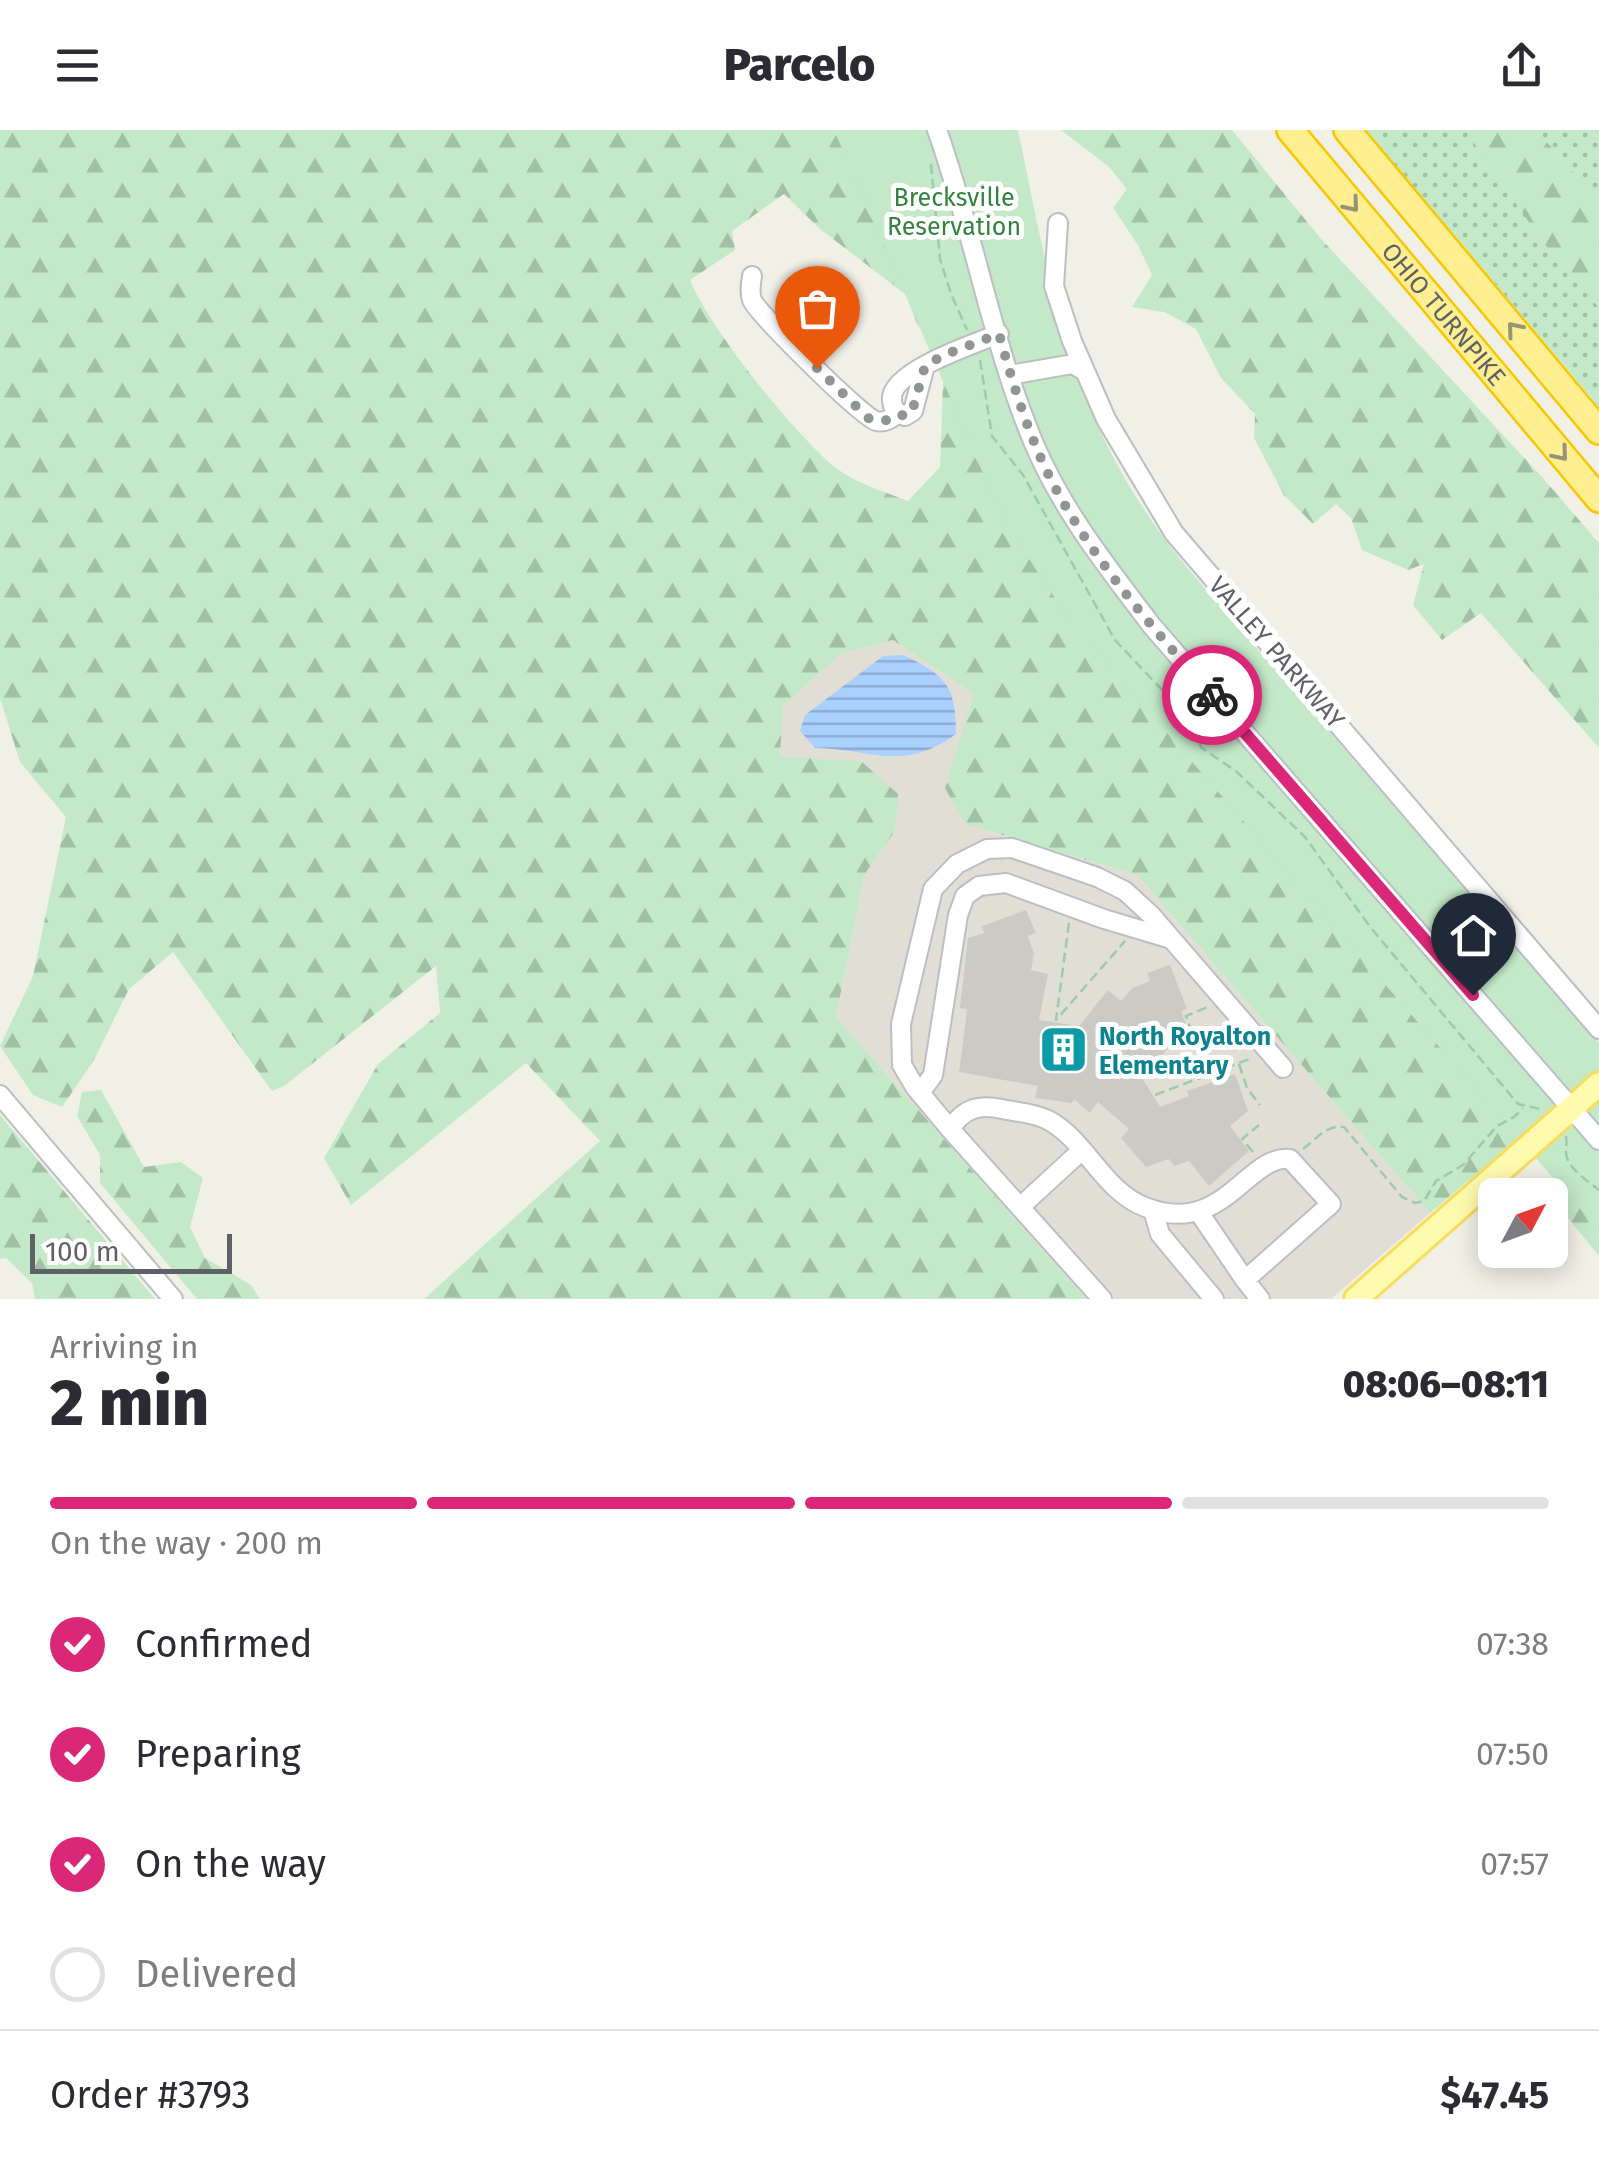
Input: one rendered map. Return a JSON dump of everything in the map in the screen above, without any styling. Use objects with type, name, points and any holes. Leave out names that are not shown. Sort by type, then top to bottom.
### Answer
[{"type":"highway","name":"OHIO TURNPIKE","points":[[1290,130],[1599,499]]},
{"type":"highway","name":"OHIO TURNPIKE","points":[[1346,130],[1599,431]]},
{"type":"main road","points":[[1356,1299],[1599,1084]]},
{"type":"street","points":[[937,130],[1010,375],[1035,445],[1060,498],[1089,545],[1152,626],[1599,1140]]},
{"type":"street","name":"VALLEY PARKWAY","points":[[1058,222],[1054,286],[1083,370],[1106,419],[1174,533],[1599,1030]]},
{"type":"street","points":[[752,276],[752,301],[760,314],[841,394],[878,422],[898,414],[892,405],[897,385],[944,355],[999,334]]},
{"type":"street","points":[[1010,375],[1073,364],[1083,370]]},
{"type":"street","points":[[1102,1299],[950,1129],[902,1064],[901,1024],[934,889],[958,864],[987,849],[1012,848],[1097,877],[1125,891],[1282,1068]]},
{"type":"street","points":[[950,872],[970,892]]},
{"type":"street","points":[[920,1093],[932,1075],[958,915],[970,892],[978,886],[1006,883],[1171,939]]},
{"type":"street","points":[[0,1095],[170,1298]]},
{"type":"street","points":[[950,1129],[966,1111],[980,1106],[1047,1120],[1130,1201],[1177,1214],[1198,1212],[1228,1198],[1268,1164],[1280,1158],[1290,1159],[1331,1204],[1245,1280]]},
{"type":"street","points":[[1020,1207],[1081,1151]]},
{"type":"street","points":[[1153,1210],[1160,1234],[1214,1299]]},
{"type":"street","points":[[1198,1212],[1260,1299]]},
{"type":"path","points":[[1070,916],[1056,1020],[1128,939]]},
{"type":"path","points":[[1208,1075],[1186,1016],[1214,1005]]},
{"type":"path","points":[[1156,1094],[1258,1056]]},
{"type":"path","points":[[1239,1063],[1246,1088],[1260,1104]]},
{"type":"path","points":[[1297,1152],[1327,1130],[1344,1127],[1402,1197],[1415,1203],[1424,1201],[1436,1181],[1463,1165],[1497,1126],[1514,1118],[1524,1107]]},
{"type":"path","points":[[1259,1125],[1242,1138],[1260,1160]]},
{"type":"path","points":[[1564,1134],[1568,1143],[1566,1158],[1599,1190]]},
{"type":"shaded area","points":[[893,640],[975,694],[946,788],[965,824],[1137,875],[1430,1213],[1331,1299],[1086,1299],[836,1017],[864,875],[895,831],[780,757],[783,705],[840,654]]},
{"type":"green space","points":[[0,130],[914,130],[919,328],[905,294],[820,229],[784,194],[732,231],[735,250],[690,280],[700,300],[753,377],[814,448],[848,476],[908,501],[940,467],[943,382],[1518,1138],[1430,1213],[1137,875],[965,824],[945,788],[974,694],[893,640],[840,654],[783,706],[780,757],[861,761],[898,794],[895,831],[864,875],[836,1017],[1086,1299],[424,1299],[600,1141],[526,1063],[351,1205],[324,1158],[378,1064],[440,1013],[436,966],[284,1086],[272,1091],[173,952],[129,989],[94,1060],[62,1107],[33,1095],[0,1046],[33,976],[66,817],[20,762],[0,698]]},
{"type":"green space","name":"Brecksville Reservation","points":[[834,130],[1018,130],[1043,252],[1073,362],[1118,466],[1150,518],[1189,570],[1599,1043],[1599,1231],[1568,1195],[1568,1178],[1553,1178],[1080,632],[1025,551],[989,487]]},
{"type":"green space","points":[[1061,130],[1232,130],[1322,240],[1542,477],[1599,543],[1599,748],[1481,613],[1442,640],[1413,605],[1424,564],[1408,570],[1362,550],[1351,518],[1336,504],[1313,524],[1284,495],[1254,438],[1255,414],[1221,378],[1196,329],[1164,312],[1132,307],[1152,275],[1113,208],[1127,189],[1108,166]]},
{"type":"green space","points":[[1366,130],[1599,130],[1599,407]]},
{"type":"green space","points":[[1465,130],[1536,130],[1599,201],[1599,308],[1542,241]]},
{"type":"green space","points":[[101,1090],[144,1167],[181,1162],[203,1178],[190,1227],[205,1258],[251,1285],[260,1299],[197,1299],[100,1183],[100,1155],[77,1116],[82,1092]]},
{"type":"green space","points":[[0,1115],[155,1299],[35,1299],[32,1283],[6,1258],[0,1259]]},
{"type":"green space","points":[[1562,1172],[1599,1199],[1599,1256],[1568,1218],[1568,1178],[1553,1178]]},
{"type":"water","points":[[903,655],[946,684],[954,704],[956,734],[937,746],[903,756],[815,748],[800,731],[805,715],[883,656]]},
{"type":"building","name":"North Royalton Elementary","points":[[1026,910],[1036,933],[1028,936],[1034,954],[1031,970],[1048,974],[1039,1020],[1079,1026],[1108,990],[1121,1001],[1132,988],[1150,981],[1147,973],[1170,965],[1187,1009],[1181,1011],[1187,1027],[1142,1078],[1160,1107],[1189,1096],[1187,1091],[1235,1074],[1248,1111],[1230,1126],[1249,1151],[1209,1186],[1189,1161],[1174,1166],[1169,1159],[1146,1167],[1121,1138],[1129,1129],[1098,1102],[1090,1113],[1075,1100],[1071,1103],[1035,1098],[1038,1086],[959,1072],[967,1009],[960,1008],[968,938],[984,933],[982,926]]},
{"type":"way so far","points":[[817,368],[868,418],[878,422],[889,420],[912,412],[925,366],[999,334],[1014,389],[1060,498],[1089,545],[1212,695]]},
{"type":"place","name":"North Royalton Elementary","points":[[1064,1050]]},
{"type":"route","points":[[1212,695],[1473,995]]}]
